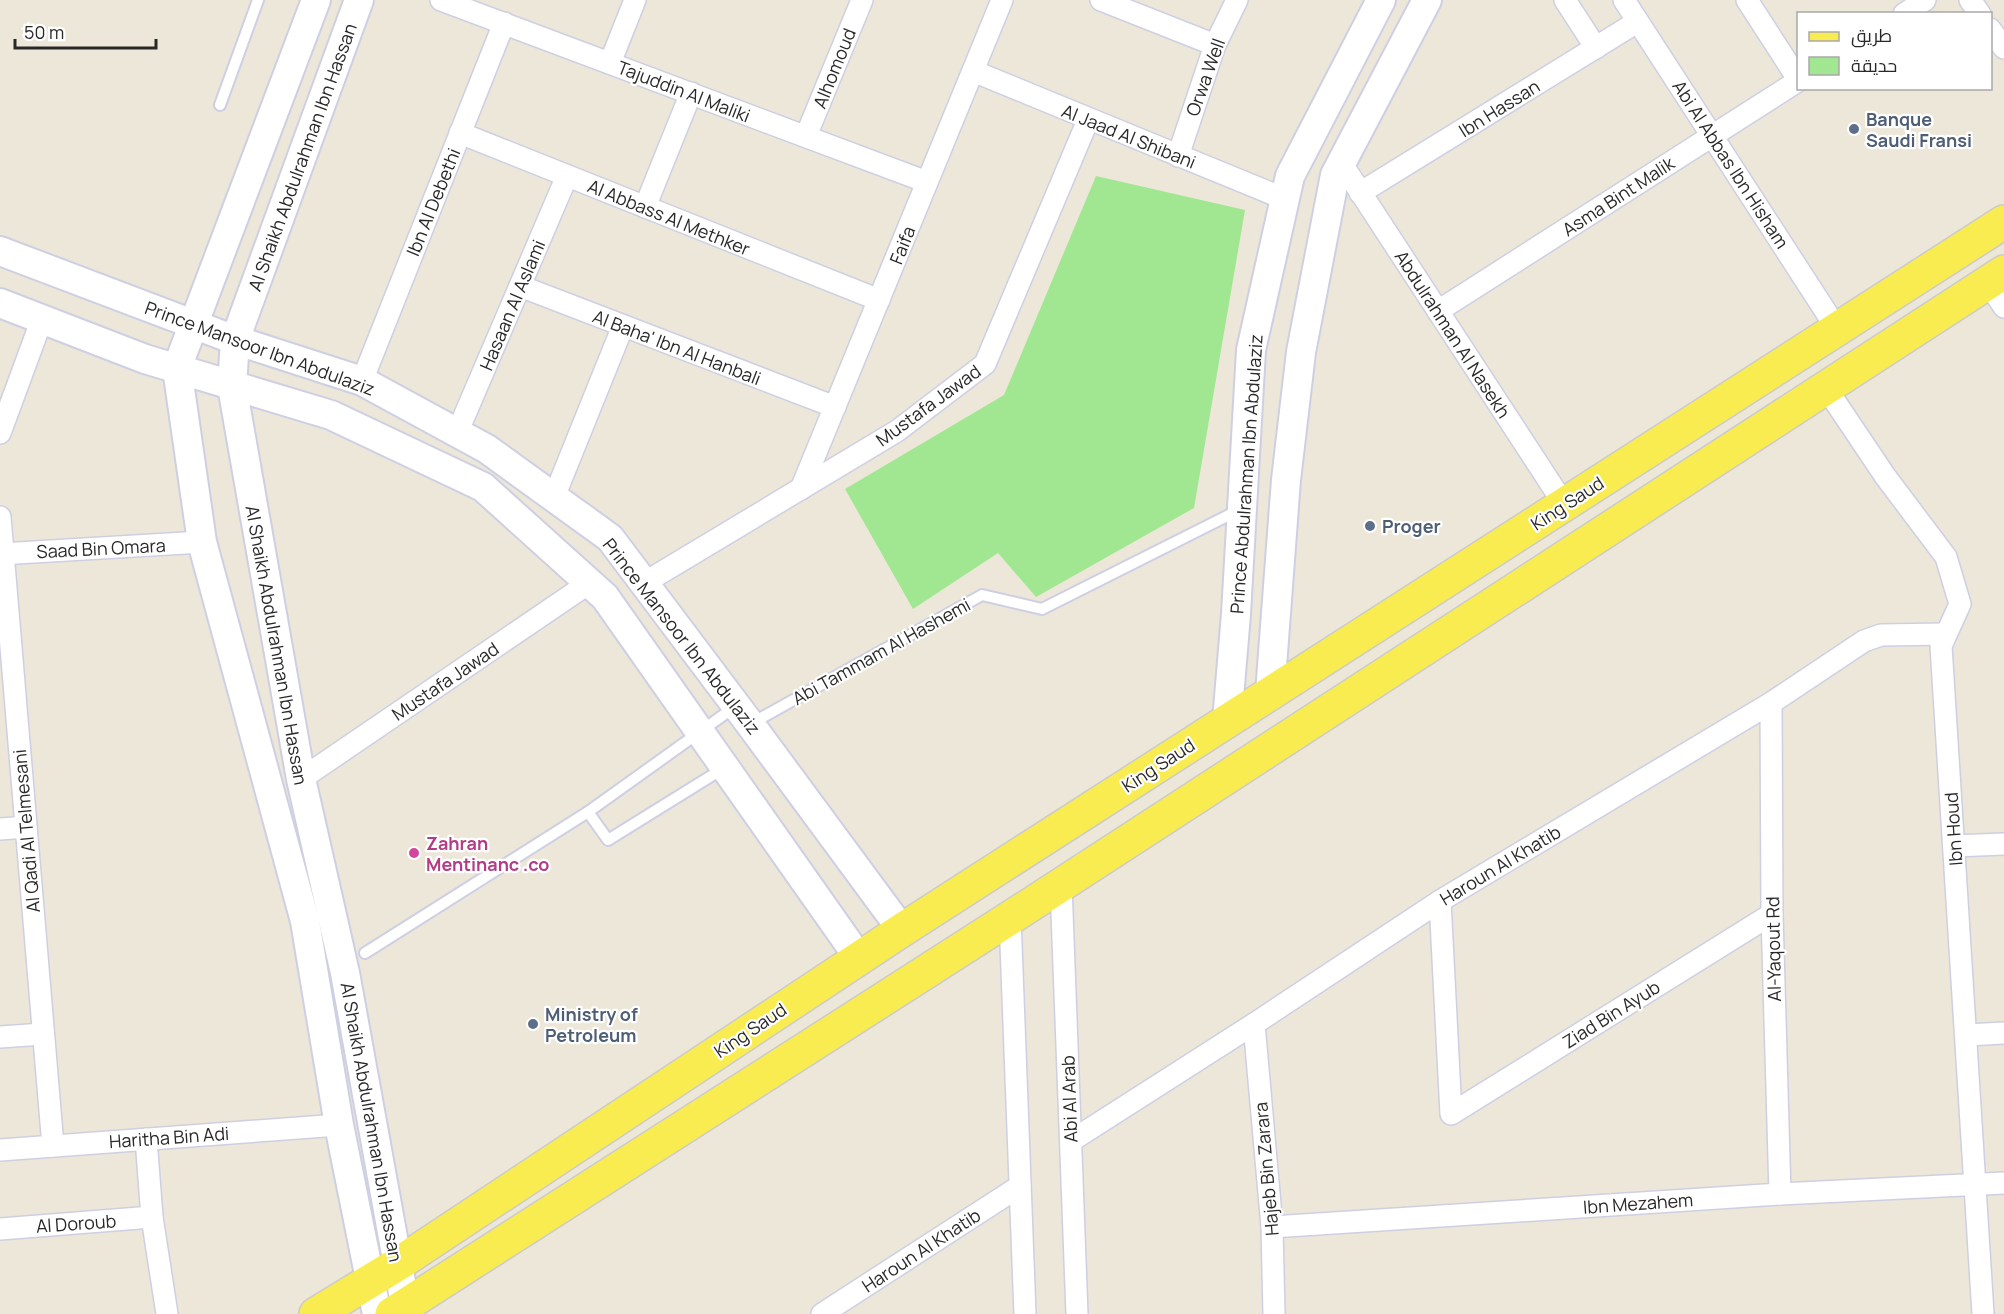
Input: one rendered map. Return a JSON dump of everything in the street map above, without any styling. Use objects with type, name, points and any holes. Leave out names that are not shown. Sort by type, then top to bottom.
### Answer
[{"type":"main road","name":"King Saud","points":[[316,1314],[398,1264],[902,930],[2004,222]]},
{"type":"main road","points":[[396,1312],[1010,918],[1826,388],[1999,287]]},
{"type":"street","points":[[177,368],[196,324],[316,0]]},
{"type":"street","name":"Al Shaikh Abdulrahman Ibn Hassan","points":[[359,0],[235,340],[232,386],[301,779],[345,973],[398,1264],[396,1312]]},
{"type":"street","name":"Tajuddin Al Maliki","points":[[441,0],[927,182]]},
{"type":"street","points":[[610,63],[635,0]]},
{"type":"street","name":"Alhomoud","points":[[806,136],[862,0]]},
{"type":"street","name":"Faifa","points":[[801,489],[1002,0]]},
{"type":"street","name":"Orwa Well","points":[[1178,156],[1215,45],[1237,0]]},
{"type":"street","name":"Prince Abdulrahman Ibn Abdulaziz","points":[[1227,721],[1236,614],[1251,350],[1290,176],[1381,0]]},
{"type":"street","points":[[1565,0],[1596,48]]},
{"type":"street","name":"Abi Al Abbas Ibn Hisham","points":[[1624,0],[1837,329]]},
{"type":"street","points":[[1747,0],[1797,78]]},
{"type":"street","points":[[1907,12],[1925,0]]},
{"type":"street","points":[[1111,2],[1215,45]]},
{"type":"street","points":[[1270,693],[1286,480],[1301,352],[1335,175],[1415,4]]},
{"type":"street","name":"Ibn Hassan","points":[[1360,193],[1637,22]]},
{"type":"street","name":"Ibn Al Debethi","points":[[362,381],[504,23]]},
{"type":"street","points":[[1992,32],[2004,48]]},
{"type":"street","name":"Al Jaad Al Shibani","points":[[973,71],[1285,200]]},
{"type":"street","name":"Asma Bint Malik","points":[[1438,311],[1797,81]]},
{"type":"street","points":[[645,207],[691,93]]},
{"type":"street","name":"Mustafa Jawad","points":[[644,583],[897,431],[985,364],[1089,120]]},
{"type":"street","name":"Al Abbass Al Methker","points":[[460,133],[879,300]]},
{"type":"street","name":"Abdulrahman Al Nasekh","points":[[1342,164],[1564,504]]},
{"type":"street","name":"Hasaan Al Aslami","points":[[457,433],[567,176]]},
{"type":"street","name":"Prince Mansoor Ibn Abdulaziz","points":[[0,251],[235,340],[362,381],[487,449],[610,538],[902,930]]},
{"type":"street","name":"Al Baha' Ibn Al Hanbali","points":[[520,286],[835,407]]},
{"type":"street","name":"Prince Mansoor Ibn Abdulaziz","points":[[0,303],[145,359],[331,415],[483,487],[605,597],[859,958]]},
{"type":"street","points":[[0,433],[42,319]]},
{"type":"street","points":[[554,497],[623,326]]},
{"type":"street","name":"Al Shaikh Abdulrahman Ibn Hassan","points":[[177,368],[202,542],[305,921],[339,1125],[370,1281],[396,1312]]},
{"type":"street","name":"Ibn Houd","points":[[1826,388],[1885,476],[1946,558],[1960,604],[1941,646],[1983,1314]]},
{"type":"street","name":"Al Qadi Al Telmesani","points":[[0,517],[7,679],[26,826],[53,1146]]},
{"type":"street","name":"Saad Bin Omara","points":[[2,554],[202,542]]},
{"type":"street","name":"Mustafa Jawad","points":[[301,779],[589,583]]},
{"type":"street","points":[[1236,614],[1245,628],[1253,630],[1271,624],[1276,614]]},
{"type":"street","name":"Haroun Al Khatib","points":[[1071,1141],[1440,901],[1771,703],[1864,641],[1881,635],[1946,634]]},
{"type":"street","name":"Al-Yaqout Rd","points":[[1771,703],[1772,914],[1780,1194]]},
{"type":"street","points":[[0,829],[26,826]]},
{"type":"street","points":[[1954,846],[2004,844]]},
{"type":"street","name":"Abi Al Arab","points":[[1061,885],[1077,1314]]},
{"type":"street","name":"Ziad Bin Ayub","points":[[1440,901],[1451,1114],[1772,914]]},
{"type":"street","points":[[1010,918],[1025,1314]]},
{"type":"street","name":"Hajeb Bin Zarara","points":[[1254,1024],[1272,1227],[1274,1314]]},
{"type":"street","points":[[1967,1035],[2004,1033]]},
{"type":"street","points":[[0,1037],[44,1034]]},
{"type":"street","name":"Haritha Bin Adi","points":[[0,1150],[339,1125]]},
{"type":"street","points":[[146,1139],[152,1217],[167,1314]]},
{"type":"street","name":"Ibn Mezahem","points":[[1272,1227],[1780,1194],[2004,1183]]},
{"type":"street","name":"Haroun Al Khatib","points":[[822,1314],[1020,1186]]},
{"type":"street","name":"Al Doroub","points":[[0,1229],[152,1217]]},
{"type":"lane","points":[[220,105],[258,0]]},
{"type":"lane","name":"Abi Tammam Al Hashemi","points":[[365,953],[588,812],[699,731],[743,715],[982,595],[1042,609],[1242,509]]},
{"type":"lane","points":[[588,812],[608,840],[725,768]]},
{"type":"green space","points":[[1096,176],[1245,210],[1194,508],[1036,597],[998,553],[913,609],[845,489],[1004,395]]},
{"type":"place","name":"Banque Saudi Fransi","points":[[1854,129]]},
{"type":"place","name":"Proger","points":[[1370,526]]},
{"type":"place","name":"Zahran Mentinanc .co","points":[[414,853]]},
{"type":"place","name":"Ministry of Petroleum","points":[[533,1024]]}]
